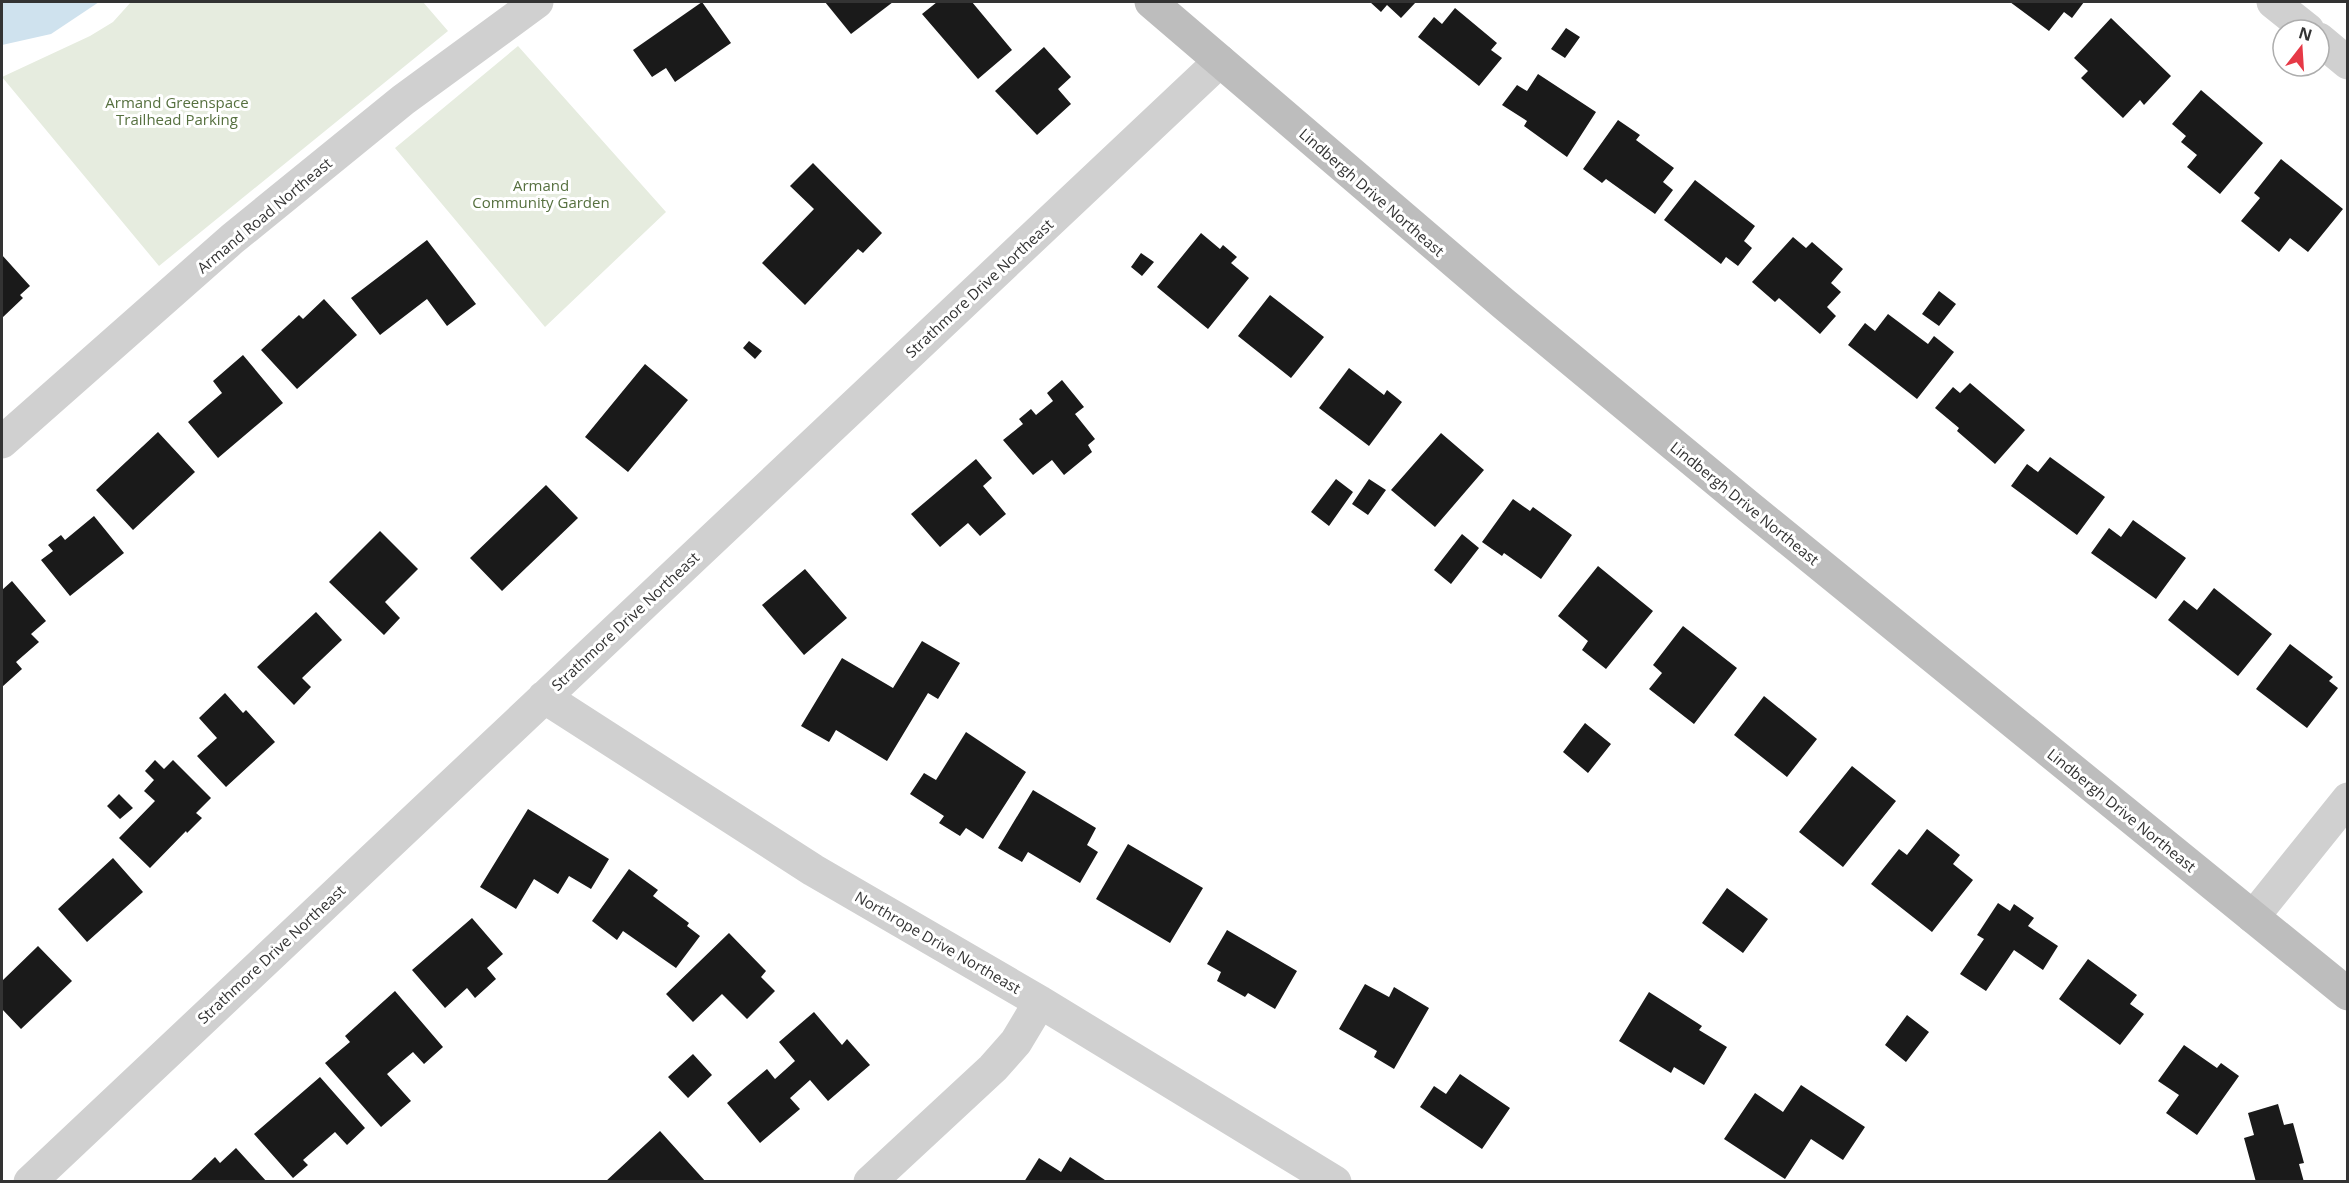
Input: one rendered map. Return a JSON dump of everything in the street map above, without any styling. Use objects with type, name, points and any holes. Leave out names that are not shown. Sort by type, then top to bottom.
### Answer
[{"type":"main road","name":"Lindbergh Drive Northeast","points":[[1151,2],[1425,239],[1694,462],[2348,994]]},
{"type":"street","name":"Armand Road Northeast","points":[[2,442],[232,239],[403,100],[537,2]]},
{"type":"street","points":[[2273,2],[2293,18]]},
{"type":"street","points":[[2331,49],[2348,63]]},
{"type":"street","name":"Strathmore Drive Northeast","points":[[30,1182],[1220,61]]},
{"type":"street","name":"Northrope Drive Northeast","points":[[544,697],[813,870],[1040,1002],[1335,1182]]},
{"type":"street","points":[[2253,917],[2348,799]]},
{"type":"street","points":[[870,1182],[993,1068],[1016,1042],[1040,1002]]},
{"type":"green space","name":"Armand Greenspace Trailhead Parking","points":[[131,2],[423,2],[448,31],[159,266],[2,77],[90,36],[113,22]]},
{"type":"green space","name":"Armand Community Garden","points":[[518,46],[666,212],[545,327],[395,148]]},
{"type":"water","points":[[2,2],[99,2],[51,34],[2,45]]},
{"type":"building","points":[[702,2],[731,43],[675,82],[666,68],[652,77],[633,50]]},
{"type":"building","points":[[825,2],[893,2],[851,34]]},
{"type":"building","points":[[937,2],[972,2],[1012,50],[978,79],[922,14]]},
{"type":"building","points":[[1370,2],[1416,2],[1401,18],[1387,5],[1381,12]]},
{"type":"building","points":[[2010,2],[2084,2],[2072,18],[2064,12],[2049,31]]},
{"type":"building","points":[[1455,8],[1497,43],[1491,50],[1502,58],[1479,86],[1418,37],[1434,17],[1442,24]]},
{"type":"building","points":[[2111,18],[2171,76],[2144,105],[2140,100],[2123,118],[2081,78],[2088,71],[2074,58]]},
{"type":"building","points":[[1566,28],[1580,37],[1565,58],[1551,49]]},
{"type":"building","points":[[1044,47],[1071,77],[1058,89],[1071,104],[1037,135],[995,91]]},
{"type":"building","points":[[1538,74],[1596,112],[1567,157],[1524,126],[1527,121],[1502,105],[1517,85],[1527,91]]},
{"type":"building","points":[[2201,90],[2263,143],[2220,194],[2187,167],[2197,155],[2181,142],[2186,136],[2172,124]]},
{"type":"building","points":[[1618,120],[1640,135],[1636,140],[1674,168],[1663,182],[1673,190],[1655,214],[1606,179],[1602,183],[1583,169]]},
{"type":"building","points":[[2281,159],[2343,209],[2308,252],[2290,238],[2279,252],[2241,221],[2260,198],[2254,193]]},
{"type":"building","points":[[813,163],[882,233],[863,253],[858,249],[805,305],[762,263],[814,209],[790,186]]},
{"type":"building","points":[[1695,180],[1755,226],[1744,241],[1752,248],[1738,266],[1726,257],[1721,264],[1664,220]]},
{"type":"building","points":[[1201,233],[1220,249],[1223,245],[1237,257],[1231,263],[1249,278],[1208,329],[1157,287]]},
{"type":"building","points":[[1793,237],[1806,248],[1812,242],[1843,269],[1831,283],[1841,292],[1827,307],[1836,316],[1820,334],[1779,298],[1775,302],[1752,282]]},
{"type":"building","points":[[427,240],[476,304],[447,326],[427,299],[380,335],[351,298]]},
{"type":"building","points":[[1141,253],[1154,262],[1142,276],[1131,267]]},
{"type":"building","points":[[2,255],[30,286],[20,295],[23,298],[2,318]]},
{"type":"building","points":[[1939,291],[1956,304],[1939,326],[1922,314]]},
{"type":"building","points":[[1270,295],[1324,337],[1291,378],[1238,336]]},
{"type":"building","points":[[324,299],[357,335],[297,389],[261,350],[299,315],[303,319]]},
{"type":"building","points":[[1888,314],[1928,344],[1934,336],[1954,352],[1917,399],[1848,345],[1865,323],[1875,331]]},
{"type":"building","points":[[749,341],[762,351],[755,359],[743,348]]},
{"type":"building","points":[[243,355],[283,403],[218,458],[188,422],[222,393],[213,381]]},
{"type":"building","points":[[645,364],[688,400],[628,472],[585,437]]},
{"type":"building","points":[[1349,368],[1384,395],[1387,390],[1402,402],[1369,446],[1319,408]]},
{"type":"building","points":[[1062,380],[1084,407],[1075,414],[1095,439],[1088,445],[1092,452],[1064,475],[1052,460],[1033,475],[1003,440],[1023,424],[1019,419],[1031,409],[1036,415],[1053,401],[1047,393]]},
{"type":"building","points":[[1970,383],[2025,430],[1995,464],[1957,431],[1959,428],[1935,408],[1953,387],[1960,393]]},
{"type":"building","points":[[158,432],[195,472],[133,530],[96,490]]},
{"type":"building","points":[[1441,433],[1484,470],[1435,527],[1391,490]]},
{"type":"building","points":[[2050,457],[2105,497],[2077,535],[2011,486],[2027,464],[2038,472]]},
{"type":"building","points":[[976,459],[992,478],[983,486],[1006,514],[980,536],[968,523],[940,547],[911,514]]},
{"type":"building","points":[[1336,479],[1353,492],[1329,526],[1311,512]]},
{"type":"building","points":[[1369,479],[1386,490],[1368,515],[1352,504]]},
{"type":"building","points":[[546,485],[578,518],[502,591],[470,558]]},
{"type":"building","points":[[1513,499],[1530,511],[1533,507],[1572,535],[1541,579],[1504,553],[1502,556],[1482,542]]},
{"type":"building","points":[[94,516],[124,553],[70,596],[41,560],[53,551],[48,545],[61,535],[65,540]]},
{"type":"building","points":[[2133,520],[2186,558],[2156,599],[2091,553],[2109,528],[2121,537]]},
{"type":"building","points":[[380,531],[418,569],[385,602],[400,618],[384,635],[329,582]]},
{"type":"building","points":[[1462,534],[1479,548],[1451,584],[1434,570]]},
{"type":"building","points":[[1598,566],[1653,611],[1606,669],[1582,650],[1588,641],[1558,616]]},
{"type":"building","points":[[805,569],[847,618],[804,655],[762,605]]},
{"type":"building","points":[[12,581],[46,621],[31,634],[39,642],[16,662],[22,669],[2,687],[2,590]]},
{"type":"building","points":[[2214,588],[2272,634],[2238,676],[2168,620],[2184,600],[2197,610]]},
{"type":"building","points":[[316,612],[342,640],[302,678],[311,687],[294,705],[257,667]]},
{"type":"building","points":[[1683,626],[1737,668],[1694,724],[1649,689],[1662,673],[1653,665]]},
{"type":"building","points":[[922,641],[960,663],[938,699],[928,693],[887,761],[836,730],[829,742],[801,726],[842,658],[893,688]]},
{"type":"building","points":[[2290,644],[2333,677],[2329,681],[2338,688],[2307,728],[2256,689]]},
{"type":"building","points":[[225,693],[243,713],[246,710],[275,742],[226,787],[197,756],[217,738],[199,718]]},
{"type":"building","points":[[1764,696],[1817,739],[1787,777],[1734,735]]},
{"type":"building","points":[[1585,723],[1611,744],[1588,773],[1563,752]]},
{"type":"building","points":[[966,732],[1026,772],[983,839],[966,828],[960,836],[939,823],[944,816],[910,794],[924,773],[936,780]]},
{"type":"building","points":[[155,760],[164,769],[173,760],[211,798],[196,813],[202,818],[150,868],[119,838],[155,801],[144,791],[154,780],[145,771]]},
{"type":"building","points":[[1852,766],[1896,801],[1843,867],[1799,832]]},
{"type":"building","points":[[1033,790],[1096,828],[1087,845],[1098,852],[1080,883],[1028,852],[1022,862],[998,848]]},
{"type":"building","points":[[119,794],[133,808],[120,819],[107,806]]},
{"type":"building","points":[[528,809],[609,859],[591,889],[569,876],[558,894],[534,879],[516,909],[480,887]]},
{"type":"building","points":[[1927,829],[1960,855],[1953,864],[1973,880],[1932,932],[1871,884],[1899,849],[1907,855]]},
{"type":"building","points":[[1128,844],[1203,888],[1170,943],[1096,899]]},
{"type":"building","points":[[113,858],[143,892],[87,942],[58,909]]},
{"type":"building","points":[[629,869],[658,890],[653,896],[689,923],[687,926],[700,936],[676,968],[623,931],[617,940],[592,921]]},
{"type":"building","points":[[1727,888],[1768,919],[1743,953],[1702,923]]},
{"type":"building","points":[[1998,903],[2010,911],[2014,904],[2034,918],[2028,926],[2058,946],[2043,970],[2014,950],[1986,991],[1960,974],[1984,939],[1977,935]]},
{"type":"building","points":[[472,918],[503,954],[487,968],[496,979],[475,998],[467,988],[445,1008],[412,970]]},
{"type":"building","points":[[1227,930],[1297,971],[1275,1009],[1248,993],[1245,997],[1217,981],[1221,972],[1207,964]]},
{"type":"building","points":[[729,933],[766,971],[761,977],[775,991],[747,1019],[722,994],[693,1022],[666,994]]},
{"type":"building","points":[[38,946],[72,981],[21,1029],[2,1009],[2,981]]},
{"type":"building","points":[[2088,959],[2137,995],[2130,1004],[2144,1014],[2120,1045],[2059,999]]},
{"type":"building","points":[[1365,984],[1389,997],[1394,987],[1429,1008],[1394,1069],[1374,1057],[1377,1051],[1339,1029]]},
{"type":"building","points":[[395,991],[443,1047],[424,1064],[413,1052],[387,1074],[411,1101],[381,1127],[325,1063],[350,1042],[345,1036]]},
{"type":"building","points":[[1649,992],[1702,1026],[1699,1030],[1727,1047],[1704,1085],[1674,1067],[1671,1073],[1619,1041]]},
{"type":"building","points":[[814,1012],[842,1045],[847,1039],[870,1065],[828,1101],[810,1080],[790,1098],[800,1109],[760,1143],[727,1103],[767,1069],[775,1079],[795,1061],[779,1042]]},
{"type":"building","points":[[1907,1015],[1929,1032],[1906,1062],[1885,1045]]},
{"type":"building","points":[[2184,1045],[2217,1068],[2221,1063],[2239,1076],[2197,1135],[2166,1113],[2179,1095],[2158,1081]]},
{"type":"building","points":[[693,1054],[712,1075],[688,1098],[668,1077]]},
{"type":"building","points":[[1460,1074],[1510,1108],[1482,1149],[1420,1107],[1434,1086],[1446,1094]]},
{"type":"building","points":[[320,1077],[365,1128],[347,1145],[335,1132],[303,1160],[308,1165],[293,1178],[254,1134]]},
{"type":"building","points":[[1801,1085],[1865,1127],[1843,1160],[1811,1139],[1785,1179],[1724,1139],[1755,1093],[1783,1112]]},
{"type":"building","points":[[2278,1104],[2284,1125],[2293,1123],[2304,1163],[2299,1164],[2304,1182],[2256,1182],[2244,1138],[2254,1135],[2248,1113]]},
{"type":"building","points":[[660,1131],[706,1182],[605,1182]]},
{"type":"building","points":[[236,1148],[267,1182],[189,1182],[215,1157],[220,1163]]},
{"type":"building","points":[[1070,1157],[1108,1182],[1024,1182],[1039,1158],[1061,1172]]}]
